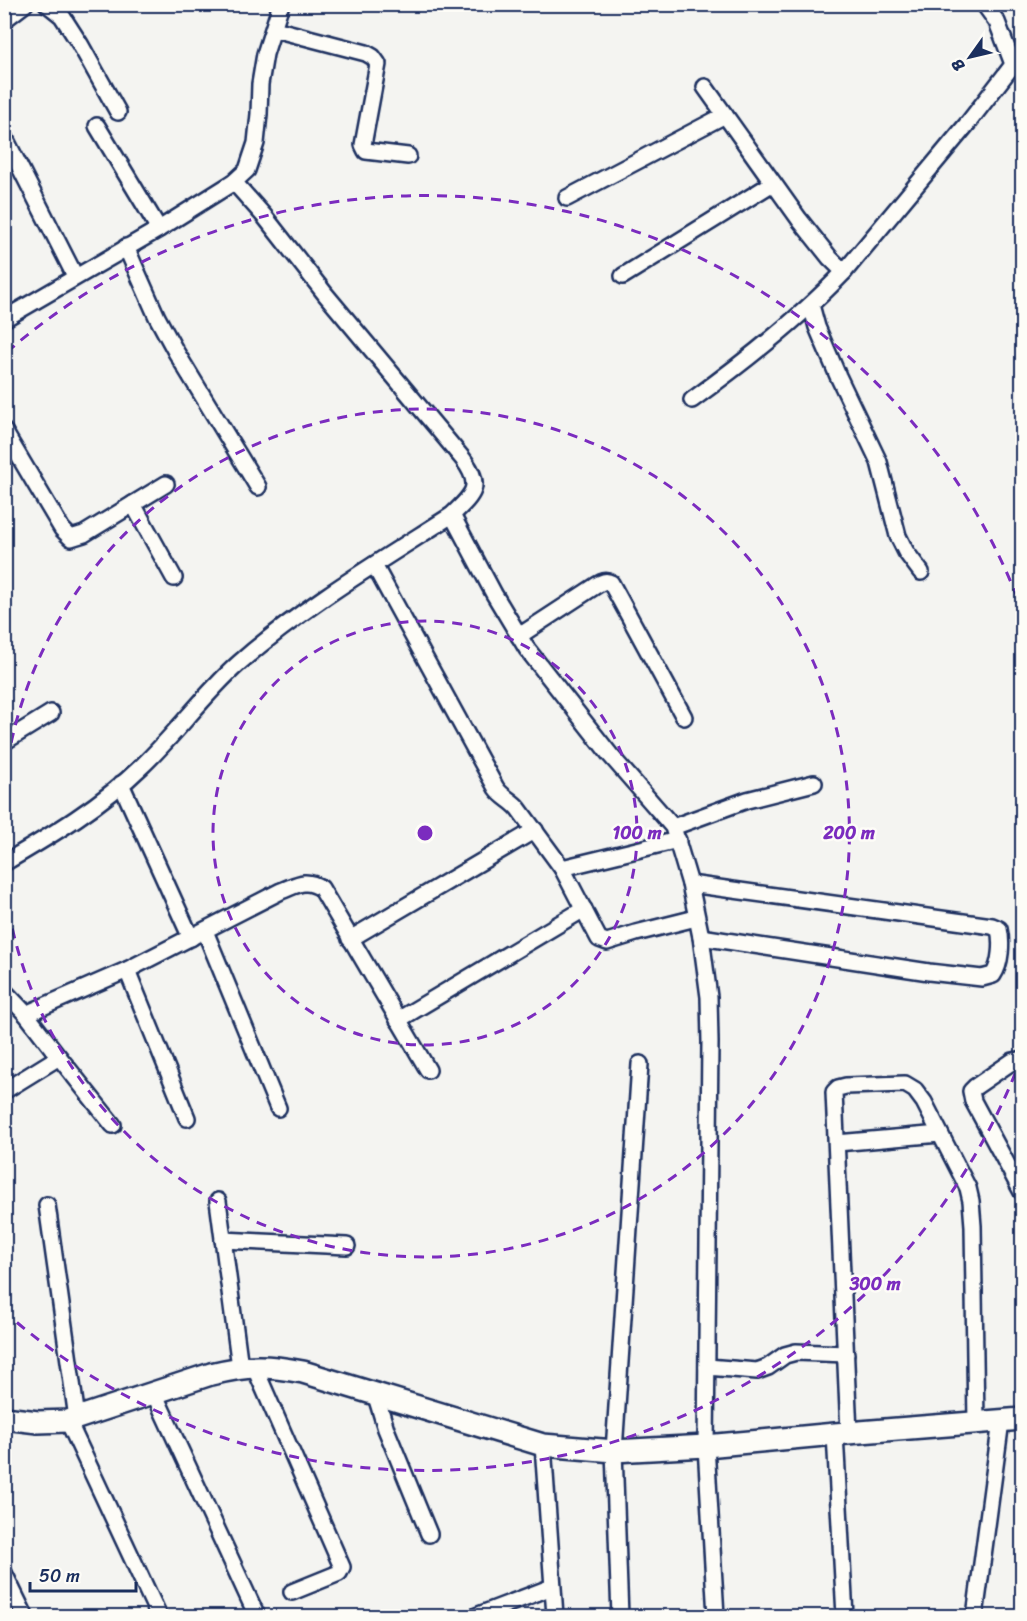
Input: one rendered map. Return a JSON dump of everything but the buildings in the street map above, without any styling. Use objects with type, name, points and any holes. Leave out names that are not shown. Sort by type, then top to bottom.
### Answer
[{"type":"street","points":[[4,20],[25,4]]},
{"type":"street","points":[[47,4],[62,16],[118,112]]},
{"type":"street","points":[[4,319],[159,229],[234,182],[246,170],[256,144],[260,114],[260,84],[265,54],[281,4]]},
{"type":"street","points":[[692,400],[768,342],[811,305],[844,272],[1018,59],[984,4]]},
{"type":"street","points":[[274,29],[366,53],[373,57],[378,64],[363,145],[366,151],[408,156]]},
{"type":"street","points":[[705,87],[773,183],[830,258],[844,272]]},
{"type":"street","points":[[567,198],[725,115]]},
{"type":"street","points":[[97,126],[159,229]]},
{"type":"street","points":[[4,136],[75,276]]},
{"type":"street","points":[[4,863],[66,825],[143,766],[237,665],[282,628],[452,515],[474,490],[475,481],[471,469],[234,182]]},
{"type":"street","points":[[623,276],[773,183]]},
{"type":"street","points":[[126,247],[157,317],[176,352],[258,487]]},
{"type":"street","points":[[811,305],[817,327],[879,462],[898,536],[906,552],[921,572]]},
{"type":"street","points":[[4,430],[62,529],[71,538],[84,534],[166,484]]},
{"type":"street","points":[[133,504],[174,578]]},
{"type":"street","points":[[452,515],[519,636],[550,679],[675,834],[690,884],[701,937],[709,998],[706,1446],[716,1617]]},
{"type":"street","points":[[374,565],[496,788],[500,794],[514,803],[562,868],[599,939],[607,942],[696,918]]},
{"type":"street","points":[[519,636],[597,585],[608,581],[684,717]]},
{"type":"street","points":[[4,742],[51,713]]},
{"type":"street","points":[[562,868],[675,834],[747,800],[814,783]]},
{"type":"street","points":[[121,784],[198,935],[278,1108]]},
{"type":"street","points":[[350,939],[535,830]]},
{"type":"street","points":[[26,1014],[127,970],[281,891],[303,882],[313,883],[321,888],[428,1070]]},
{"type":"street","points":[[690,884],[992,926],[999,929],[1001,936],[998,969],[993,975],[982,978],[701,937]]},
{"type":"street","points":[[399,1020],[585,909]]},
{"type":"street","points":[[127,970],[187,1118]]},
{"type":"street","points":[[4,991],[26,1014],[113,1125]]},
{"type":"street","points":[[4,1091],[59,1057]]},
{"type":"street","points":[[1023,1061],[1013,1060],[975,1087],[971,1095],[1023,1192]]},
{"type":"street","points":[[620,1617],[614,1450],[640,1064]]},
{"type":"street","points":[[845,1617],[842,1433],[846,1354],[834,1092],[838,1088],[905,1084],[915,1090],[924,1102],[968,1188],[973,1226],[976,1423]]},
{"type":"street","points":[[837,1143],[940,1134]]},
{"type":"street","points":[[218,1201],[247,1367],[342,1567],[339,1573],[292,1592]]},
{"type":"street","points":[[47,1205],[73,1420],[159,1617]]},
{"type":"street","points":[[223,1240],[347,1246]]},
{"type":"street","points":[[707,1367],[757,1371],[768,1367],[785,1355],[796,1352],[846,1354]]},
{"type":"street","points":[[4,1418],[38,1422],[73,1420],[211,1374],[247,1367],[276,1367],[303,1372],[375,1393],[543,1445],[614,1450],[706,1446],[1012,1420],[975,1617]]},
{"type":"street","points":[[154,1393],[257,1617]]},
{"type":"street","points":[[375,1393],[386,1429],[429,1534]]},
{"type":"street","points":[[543,1445],[555,1617]]},
{"type":"street","points":[[5,1574],[25,1617]]},
{"type":"street","points":[[476,1617],[552,1587]]}]
